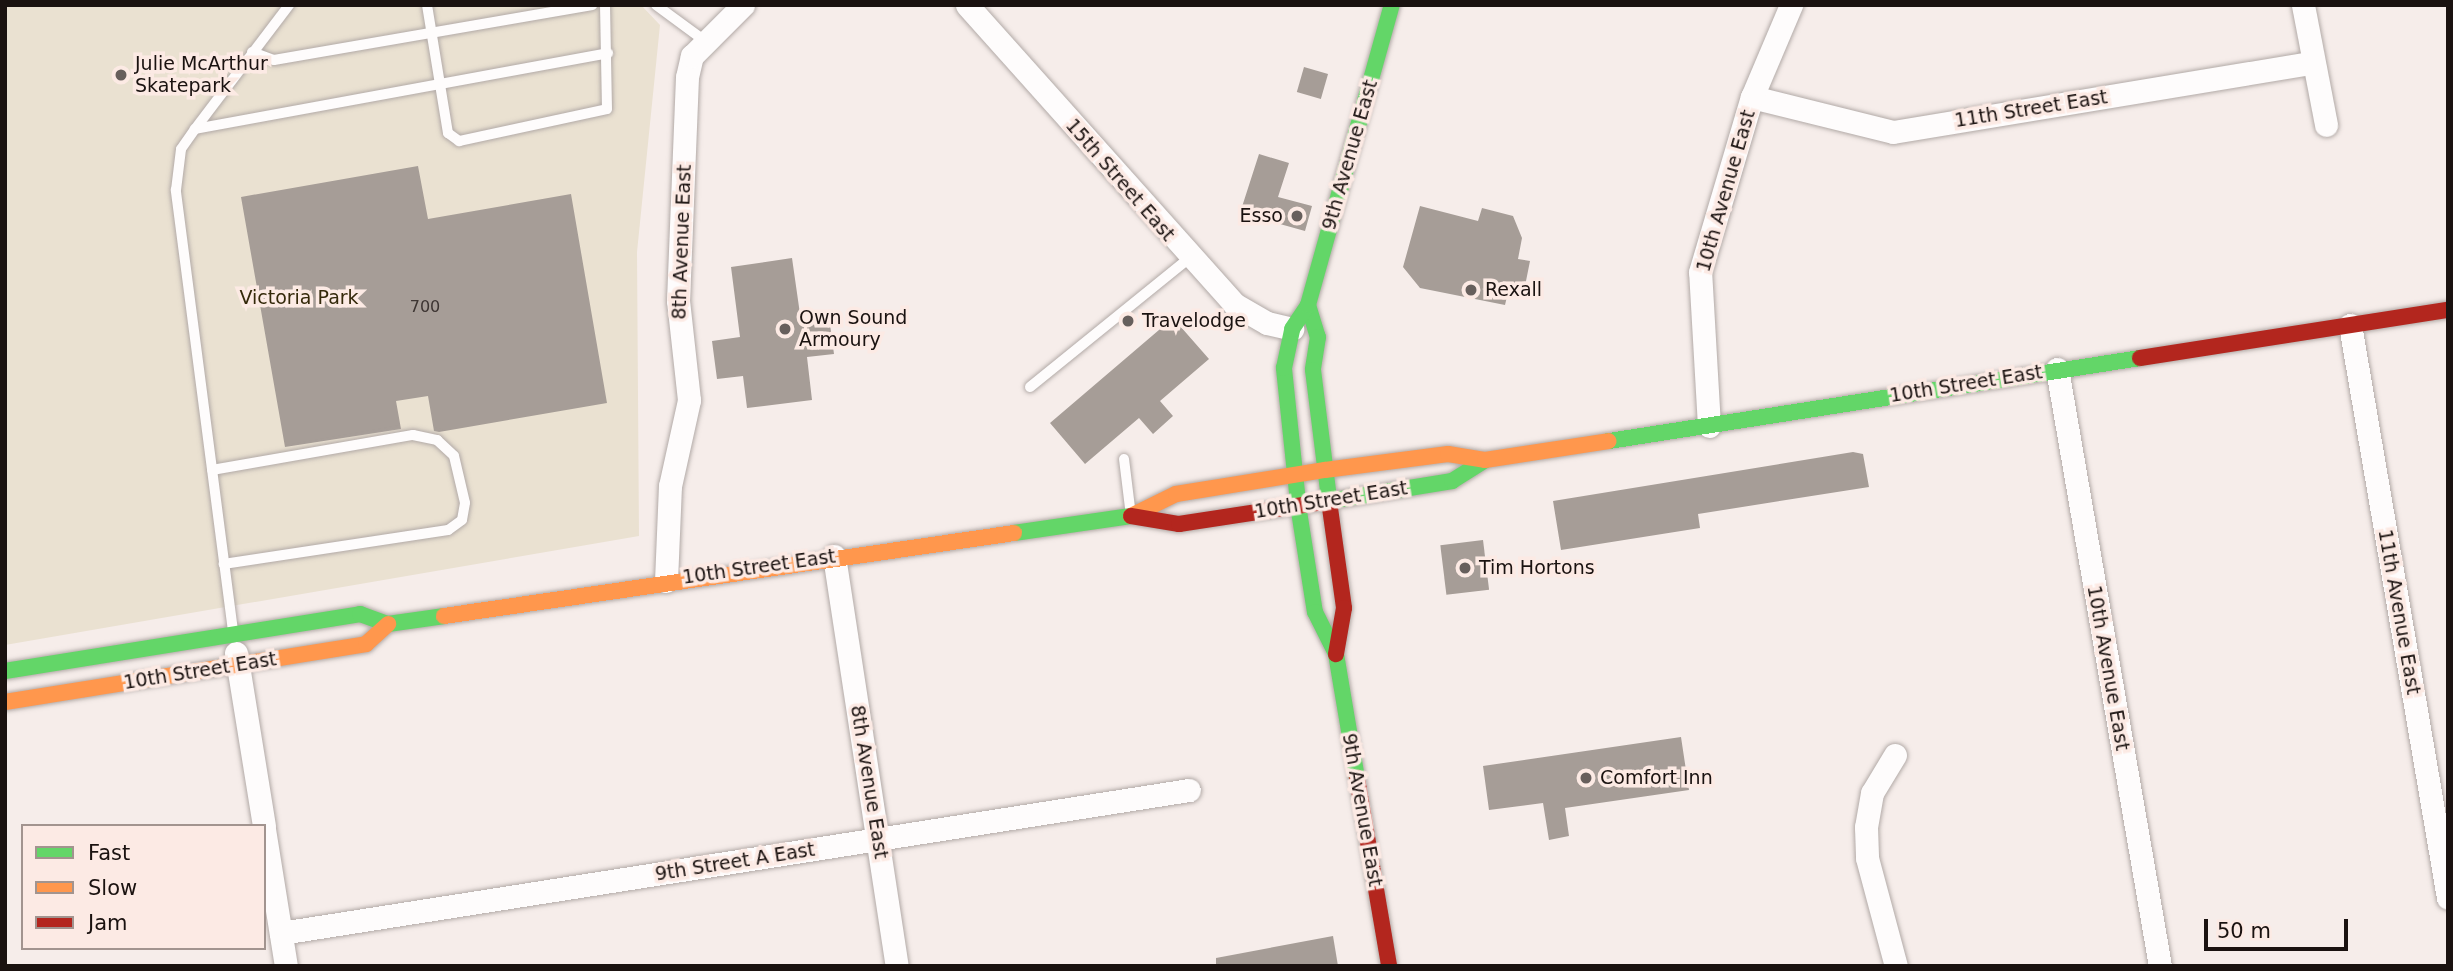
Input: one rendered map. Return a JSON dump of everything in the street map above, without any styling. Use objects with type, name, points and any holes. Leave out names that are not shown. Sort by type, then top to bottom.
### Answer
[{"type":"main road","name":"9th Avenue East","points":[[1389,966],[1335,654],[1315,612],[1284,400],[1292,328],[1308,305],[1392,5]]},
{"type":"main road","points":[[1308,305],[1318,337],[1313,370],[1325,470]]},
{"type":"main road","name":"10th Street East","points":[[1131,516],[1176,494],[1293,475],[1448,454],[1485,460],[2448,310]]},
{"type":"main road","name":"10th Street East","points":[[5,671],[360,614],[388,624],[834,556],[1131,516],[1179,524],[1452,481],[1485,460]]},
{"type":"main road","name":"9th Avenue East","points":[[1325,470],[1344,608],[1335,654]]},
{"type":"main road","name":"10th Street East","points":[[5,702],[366,644],[388,624]]},
{"type":"street","name":"8th Avenue East","points":[[666,581],[670,486],[689,400],[678,301],[687,77],[692,56],[743,5]]},
{"type":"street","name":"15th Street East","points":[[967,5],[1188,259],[1234,304],[1267,323],[1292,328]]},
{"type":"street","name":"10th Avenue East","points":[[1709,426],[1700,272],[1752,97],[1791,5]]},
{"type":"street","points":[[2303,5],[2326,125]]},
{"type":"street","name":"11th Street East","points":[[1752,97],[1893,132],[2312,63]]},
{"type":"street","name":"11th Avenue East","points":[[2350,325],[2448,898]]},
{"type":"street","name":"10th Avenue East","points":[[2057,369],[2160,966]]},
{"type":"street","name":"8th Avenue East","points":[[834,556],[898,966]]},
{"type":"street","points":[[233,634],[264,824]]},
{"type":"street","points":[[1895,755],[1872,793],[1866,827],[1867,858],[1896,966]]},
{"type":"street","name":"9th Street A East","points":[[281,933],[1189,790]]},
{"type":"street","points":[[266,839],[286,966]]},
{"type":"lane","points":[[233,634],[175,169],[195,129],[289,5]]},
{"type":"lane","points":[[427,5],[448,133],[458,141],[599,114],[610,101],[604,5]]},
{"type":"lane","points":[[252,52],[274,60],[592,5]]},
{"type":"lane","points":[[656,5],[705,41]]},
{"type":"lane","points":[[195,129],[608,53]]},
{"type":"lane","points":[[1030,387],[1188,259]]},
{"type":"lane","points":[[212,470],[414,435],[437,440],[454,456],[465,503],[462,520],[448,530],[224,564]]},
{"type":"lane","points":[[1124,459],[1131,516]]},
{"type":"green space","name":"Victoria Park","points":[[5,5],[641,5],[660,25],[637,252],[639,536],[5,645]]},
{"type":"building","points":[[1304,67],[1328,74],[1321,99],[1297,92]]},
{"type":"building","points":[[1259,154],[1289,163],[1278,197],[1312,206],[1305,231],[1240,213]]},
{"type":"building","points":[[418,166],[428,219],[571,194],[607,403],[439,432],[434,431],[428,396],[396,401],[401,429],[285,447],[241,197]]},
{"type":"building","points":[[1420,206],[1478,221],[1482,208],[1513,216],[1522,238],[1518,259],[1530,261],[1524,291],[1509,288],[1505,305],[1420,288],[1403,267]]},
{"type":"building","name":"Own Sound Armoury","points":[[792,258],[801,321],[829,317],[834,354],[807,357],[812,400],[747,408],[743,376],[717,379],[712,341],[740,337],[731,267]]},
{"type":"building","points":[[1173,318],[1209,359],[1160,401],[1173,416],[1153,434],[1139,418],[1085,464],[1050,423]]},
{"type":"building","points":[[1853,452],[1863,454],[1869,487],[1698,514],[1700,528],[1561,550],[1553,501]]},
{"type":"building","name":"Tim Hortons","points":[[1483,540],[1489,590],[1446,595],[1440,545]]},
{"type":"building","name":"Comfort Inn","points":[[1681,737],[1689,790],[1565,808],[1569,836],[1549,840],[1543,803],[1489,810],[1483,766]]},
{"type":"building","points":[[1333,936],[1338,966],[1216,966],[1216,958]]},
{"type":"traffic: fast","points":[[1298,502],[1284,368],[1292,329],[1308,305],[1392,5]]},
{"type":"traffic: fast","points":[[1308,305],[1318,337],[1313,370],[1329,498]]},
{"type":"traffic: fast","points":[[1609,441],[2140,358]]},
{"type":"traffic: fast","points":[[1329,501],[1452,481],[1485,460]]},
{"type":"traffic: fast","points":[[1298,505],[1315,612],[1336,654],[1357,778]]},
{"type":"traffic: fast","points":[[1014,533],[1131,516]]},
{"type":"traffic: fast","points":[[5,671],[360,614],[388,624],[444,616]]},
{"type":"traffic: slow","points":[[1325,470],[1448,454],[1485,460],[1609,441]]},
{"type":"traffic: slow","points":[[1131,516],[1176,494],[1325,470]]},
{"type":"traffic: slow","points":[[444,616],[1014,533]]},
{"type":"traffic: slow","points":[[5,702],[366,644],[388,624]]},
{"type":"traffic: jam","points":[[2140,358],[2448,310]]},
{"type":"traffic: jam","points":[[1131,516],[1179,524],[1329,501],[1344,608],[1336,654]]},
{"type":"traffic: jam","points":[[1357,778],[1389,966]]},
{"type":"place","name":"Julie McArthur Skatepark","points":[[121,75]]},
{"type":"place","name":"Esso","points":[[1297,216]]},
{"type":"place","name":"Rexall","points":[[1471,290]]},
{"type":"place","name":"Travelodge","points":[[1128,321]]},
{"type":"place","name":"Own Sound Armoury","points":[[785,329]]},
{"type":"place","name":"Tim Hortons","points":[[1465,568]]},
{"type":"place","name":"Comfort Inn","points":[[1586,778]]}]
